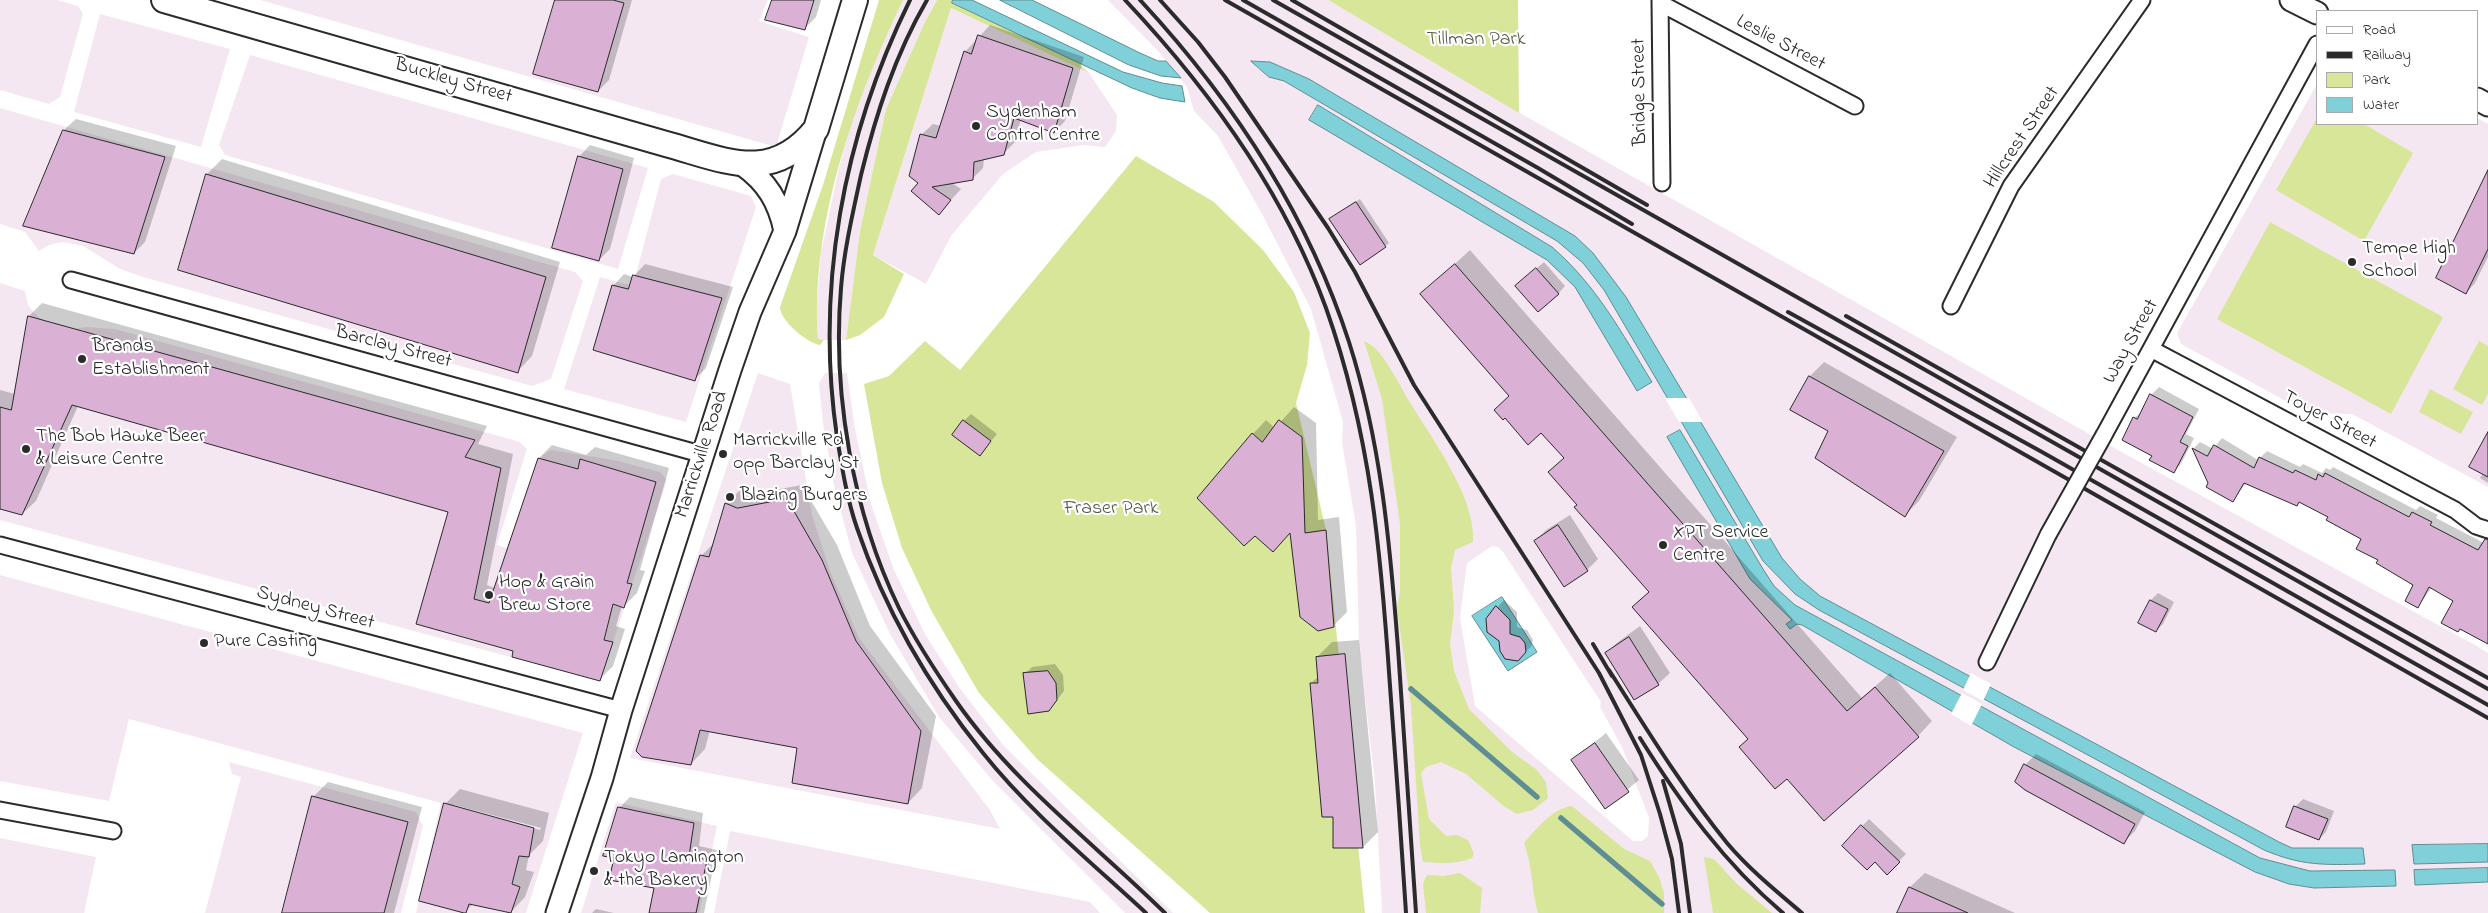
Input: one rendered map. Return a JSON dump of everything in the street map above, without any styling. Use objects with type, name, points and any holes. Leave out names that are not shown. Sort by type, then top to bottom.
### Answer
[{"type":"main road","name":"Buckley Street","points":[[164,0],[743,165],[759,165],[791,154],[816,129]]},
{"type":"main road","name":"Marrickville Road","points":[[557,913],[602,778],[621,710],[750,312],[786,231],[855,0]]},
{"type":"main road","points":[[2291,0],[2316,12]]},
{"type":"main road","name":"Buckley Street","points":[[743,165],[761,180],[776,199],[786,231]]},
{"type":"street","name":"Hillcrest Street","points":[[1951,306],[2011,186],[2142,0]]},
{"type":"street","name":"Leslie Street","points":[[1660,1],[1854,106]]},
{"type":"street","name":"Bridge Street","points":[[1660,1],[1662,183]]},
{"type":"street","name":"Way Street","points":[[1987,662],[2048,535],[2316,46]]},
{"type":"street","name":"Barclay Street","points":[[71,280],[704,455]]},
{"type":"street","name":"Toyer Street","points":[[2150,349],[2455,510],[2476,526],[2488,530]]},
{"type":"street","name":"Sydney Street","points":[[0,545],[621,710]]},
{"type":"street","points":[[0,810],[113,831]]},
{"type":"shaded area","points":[[0,0],[57,0],[78,6],[83,14],[60,97],[49,104],[0,90]]},
{"type":"shaded area","points":[[260,0],[768,0],[759,21],[809,37],[776,147]]},
{"type":"shaded area","points":[[903,0],[937,0],[924,24],[886,109],[860,231],[846,340],[818,340],[816,312],[821,253],[838,172],[850,126],[883,41]]},
{"type":"shaded area","points":[[1108,0],[1328,0],[1527,117],[2116,449],[2488,653],[2488,913],[1382,913],[1375,783],[1359,645],[1356,526],[1342,442],[1343,422],[1311,309],[1262,214],[1218,136],[1194,111],[1187,87],[1159,52]],"holes":[[[1492,546],[1498,547],[1601,702],[1600,707],[1622,747],[1649,818],[1648,836],[1642,841],[1633,841],[1475,706],[1460,618],[1467,563]]]},
{"type":"shaded area","points":[[951,8],[1089,73],[1117,115],[1116,131],[1105,147],[1083,145],[1036,152],[1003,174],[951,236],[926,284],[873,255]]},
{"type":"shaded area","points":[[100,14],[230,49],[201,147],[74,112]]},
{"type":"shaded area","points":[[250,55],[648,168],[618,269],[225,155],[219,145]]},
{"type":"shaded area","name":"Tempe High School","points":[[2316,86],[2316,125],[2478,125],[2478,119],[2488,124],[2488,487],[2352,414],[2308,413],[2181,344],[2177,333]]},
{"type":"shaded area","points":[[0,108],[575,272],[583,281],[551,379],[532,386],[143,277],[120,269],[83,246],[63,242],[49,245],[39,251],[25,232],[0,224]]},
{"type":"shaded area","points":[[673,174],[751,196],[756,207],[686,422],[564,389],[600,277],[633,286],[661,179]]},
{"type":"shaded area","points":[[0,283],[25,291],[28,305],[35,314],[47,325],[60,330],[87,327],[115,329],[520,442],[527,449],[497,545],[514,550],[543,455],[551,450],[614,460],[660,472],[667,480],[600,681],[0,520]]},
{"type":"shaded area","points":[[758,373],[790,384],[812,515],[830,571],[859,638],[990,810],[1000,829],[630,758]]},
{"type":"shaded area","points":[[825,373],[847,373],[855,429],[871,504],[894,570],[925,634],[959,687],[1004,746],[1173,913],[1125,913],[992,780],[939,717],[890,634],[852,553],[834,485],[823,424],[819,383]]},
{"type":"shaded area","points":[[0,575],[583,733],[526,913],[416,913],[441,803],[129,719],[109,801],[0,781]]},
{"type":"shaded area","points":[[229,762],[416,812],[423,826],[401,913],[205,913],[241,777],[232,774]]},
{"type":"shaded area","points":[[616,802],[717,826],[699,913],[581,913]]},
{"type":"shaded area","points":[[730,831],[1090,902],[1100,913],[714,913]]},
{"type":"shaded area","points":[[0,838],[96,857],[84,913],[0,913]]},
{"type":"green space","points":[[879,0],[903,0],[885,39],[852,122],[828,209],[821,252],[817,296],[818,339],[824,340],[820,345],[808,340],[789,325],[781,313],[780,307],[823,185]]},
{"type":"green space","points":[[937,0],[953,0],[952,3],[1075,60],[1089,73],[951,8],[873,255],[904,274],[884,317],[860,335],[846,340],[860,231],[886,109],[924,24]]},
{"type":"green space","name":"Tillman Park","points":[[1328,0],[1518,0],[1519,113]]},
{"type":"green space","points":[[2316,120],[2316,125],[2366,125],[2413,153],[2364,241],[2276,190]]},
{"type":"green space","name":"Fraser Park","points":[[1136,156],[1214,202],[1263,250],[1294,292],[1310,333],[1307,365],[1296,403],[1326,530],[1365,913],[1210,913],[1037,759],[979,693],[932,612],[902,548],[882,483],[864,384],[889,376],[925,341],[960,370]]},
{"type":"green space","points":[[2270,222],[2443,317],[2391,414],[2217,319]]},
{"type":"green space","points":[[1364,341],[1378,351],[1390,368],[1451,469],[1468,506],[1473,542],[1455,550],[1451,568],[1454,611],[1450,644],[1454,671],[1469,709],[1512,752],[1537,770],[1546,782],[1548,798],[1533,810],[1517,814],[1505,807],[1466,774],[1441,762],[1426,767],[1421,773],[1429,819],[1446,836],[1457,835],[1468,840],[1474,854],[1472,858],[1460,862],[1423,862],[1420,845],[1411,706],[1397,609],[1400,591],[1400,524],[1382,399]]},
{"type":"green space","points":[[2479,341],[2488,346],[2488,394],[2482,405],[2453,389]]},
{"type":"green space","points":[[2430,389],[2473,412],[2461,434],[2419,412]]},
{"type":"green space","points":[[1572,806],[1624,849],[1650,861],[1659,877],[1664,893],[1664,913],[1538,913],[1524,843],[1551,815]]},
{"type":"green space","points":[[1704,857],[1714,859],[1737,884],[1772,913],[1713,913]]},
{"type":"green space","points":[[1460,873],[1482,888],[1480,913],[1426,913],[1423,884],[1427,875],[1444,876]]},
{"type":"water","points":[[953,0],[972,0],[1123,72],[1162,83],[1182,86],[1185,102],[1160,98],[1132,88],[952,3]]},
{"type":"water","points":[[1000,0],[1032,0],[1140,53],[1158,61],[1166,61],[1181,78],[1161,76],[1129,65]]},
{"type":"water","points":[[1251,61],[1270,62],[1309,79],[1575,236],[1593,253],[1626,297],[1782,558],[1800,579],[1820,596],[2279,842],[2292,848],[2363,848],[2365,864],[2302,862],[2264,850],[1819,610],[1795,594],[1763,561],[1604,290],[1583,263],[1557,241],[1284,81],[1269,77]]},
{"type":"water","points":[[1318,105],[1552,247],[1582,278],[1607,310],[1652,382],[1637,391],[1575,287],[1547,260],[1309,120]]},
{"type":"water","points":[[1680,430],[1774,586],[1795,605],[2260,858],[2310,871],[2395,870],[2396,886],[2314,888],[2289,884],[2255,872],[2014,747],[1802,625],[1797,624],[1790,629],[1786,624],[1792,620],[1750,579],[1667,437]]},
{"type":"water","points":[[1502,597],[1537,652],[1508,671],[1472,616]]},
{"type":"water","points":[[2488,844],[2488,862],[2414,864],[2412,845]]},
{"type":"water","points":[[2488,868],[2488,882],[2415,885],[2414,870]]},
{"type":"pier","points":[[1665,398],[1689,398],[1703,422],[1679,422]]},
{"type":"pier","points":[[1971,673],[1991,684],[1983,701],[1963,690]]},
{"type":"pier","points":[[1962,693],[1982,704],[1971,726],[1951,714]]},
{"type":"building","points":[[555,0],[613,0],[624,3],[598,92],[533,74]]},
{"type":"building","points":[[772,0],[814,0],[805,30],[765,20]]},
{"type":"building","name":"Sydenham Control Centre","points":[[978,35],[1073,68],[1054,133],[1014,118],[1004,155],[974,162],[973,180],[932,187],[951,200],[939,215],[911,191],[918,183],[909,176],[920,134],[936,138],[964,51],[971,54]]},
{"type":"building","points":[[63,130],[165,157],[134,254],[23,226]]},
{"type":"building","points":[[578,156],[623,169],[599,261],[552,248]]},
{"type":"building","points":[[2488,170],[2488,249],[2466,294],[2436,278]]},
{"type":"building","points":[[206,174],[546,277],[518,373],[178,270]]},
{"type":"building","points":[[1356,202],[1386,247],[1360,265],[1329,219]]},
{"type":"building","name":"XPT Service Centre","points":[[1455,264],[1847,711],[1875,687],[1919,737],[1824,821],[1787,779],[1775,789],[1739,747],[1748,739],[1632,607],[1649,592],[1574,507],[1577,505],[1548,472],[1564,458],[1541,433],[1528,445],[1505,418],[1503,420],[1494,410],[1509,396],[1420,294]]},
{"type":"building","points":[[1536,268],[1559,294],[1538,312],[1515,286]]},
{"type":"building","points":[[633,275],[722,298],[695,381],[593,350],[612,285],[628,289]]},
{"type":"building","points":[[28,316],[475,440],[465,457],[501,468],[474,599],[489,603],[538,458],[578,469],[580,459],[656,482],[627,583],[632,584],[624,608],[613,604],[604,640],[613,642],[600,681],[512,657],[513,651],[416,624],[448,512],[72,405],[22,515],[0,509],[0,407],[11,410]]},
{"type":"building","points":[[1809,376],[1944,451],[1905,517],[1815,458],[1828,431],[1790,410]]},
{"type":"building","points":[[2150,394],[2193,417],[2180,442],[2188,446],[2174,473],[2149,460],[2152,456],[2122,440],[2133,417],[2137,419]]},
{"type":"building","points":[[963,420],[991,441],[980,456],[952,435]]},
{"type":"building","points":[[1279,420],[1302,437],[1305,533],[1326,530],[1334,627],[1318,631],[1300,617],[1290,533],[1273,552],[1255,536],[1244,546],[1197,498],[1252,433],[1262,442]]},
{"type":"building","points":[[2488,432],[2488,477],[2469,467]]},
{"type":"building","points":[[2214,445],[2254,468],[2259,457],[2293,473],[2295,470],[2316,480],[2318,474],[2323,477],[2325,473],[2409,517],[2412,512],[2432,522],[2430,525],[2478,550],[2485,539],[2488,539],[2488,644],[2460,629],[2458,632],[2441,623],[2453,601],[2429,587],[2418,608],[2405,601],[2413,585],[2376,563],[2378,560],[2356,549],[2361,539],[2326,520],[2328,517],[2299,502],[2297,506],[2244,483],[2233,502],[2206,487],[2208,483],[2192,448],[2207,456]]},
{"type":"building","points":[[787,499],[822,560],[856,641],[921,731],[908,804],[792,783],[797,748],[700,730],[691,765],[642,757],[636,751],[700,555],[709,557],[725,503],[737,508]]},
{"type":"building","points":[[1558,525],[1588,571],[1564,587],[1534,541]]},
{"type":"building","points":[[2150,600],[2168,609],[2156,632],[2138,623]]},
{"type":"building","points":[[1496,606],[1510,620],[1510,634],[1520,637],[1525,643],[1526,652],[1518,661],[1505,659],[1500,651],[1499,641],[1487,632],[1486,619]]},
{"type":"building","points":[[1629,637],[1659,685],[1634,700],[1605,653]]},
{"type":"building","points":[[1345,654],[1363,848],[1333,848],[1333,817],[1322,817],[1310,683],[1318,683],[1316,657]]},
{"type":"building","points":[[1048,671],[1056,683],[1057,700],[1049,711],[1028,714],[1023,673]]},
{"type":"building","points":[[1595,743],[1629,792],[1605,809],[1571,760]]},
{"type":"building","points":[[2024,764],[2135,824],[2124,844],[2025,790],[2015,782]]},
{"type":"building","points":[[312,796],[408,822],[384,913],[282,913]]},
{"type":"building","points":[[444,803],[534,828],[529,857],[519,856],[512,884],[520,887],[511,913],[469,904],[466,913],[464,913],[419,901]]},
{"type":"building","points":[[2294,806],[2328,819],[2319,840],[2286,827]]},
{"type":"building","points":[[618,807],[694,823],[689,856],[707,860],[696,913],[649,913],[654,888],[609,880],[614,858],[603,856]]},
{"type":"building","points":[[1861,825],[1900,862],[1887,875],[1875,862],[1867,870],[1842,846]]},
{"type":"building","points":[[1909,887],[1968,913],[1897,913]]},
{"type":"waterway","points":[[1411,689],[1537,797]]},
{"type":"waterway","points":[[1561,818],[1662,904]]},
{"type":"railway","points":[[910,0],[887,52],[867,105],[852,158],[840,213],[833,269],[830,325],[831,381],[837,437],[850,506],[868,558],[895,618],[944,701],[983,753],[1021,796],[1146,913]]},
{"type":"railway","points":[[927,0],[905,42],[880,107],[861,175],[844,260],[839,328],[840,369],[849,452],[858,493],[869,533],[899,608],[926,656],[956,701],[978,731],[1029,786],[1165,913]]},
{"type":"railway","points":[[1125,0],[1186,69],[1241,144],[1266,183],[1309,265],[1326,308],[1341,355],[1364,449],[1378,542],[1387,637],[1406,913]]},
{"type":"railway","points":[[1140,0],[1205,77],[1263,159],[1311,248],[1332,294],[1349,342],[1369,417],[1387,532],[1398,648],[1416,913]]},
{"type":"railway","points":[[1160,0],[1198,42],[1225,77],[1328,228],[1355,272],[1414,385],[1599,673],[1641,755],[1672,859],[1679,913]]},
{"type":"railway","points":[[1225,0],[2488,718]]},
{"type":"railway","points":[[1243,0],[1538,168],[1632,224]]},
{"type":"railway","points":[[1273,0],[2488,689]]},
{"type":"railway","points":[[1292,0],[1647,205]]},
{"type":"railway","points":[[1788,312],[2042,452],[2488,705]]},
{"type":"railway","points":[[1846,316],[2488,678]]},
{"type":"railway","points":[[1593,644],[1612,676]]},
{"type":"railway","points":[[1609,670],[1680,780],[1727,843],[1754,871],[1802,913]]},
{"type":"railway","points":[[1640,738],[1671,785],[1705,831],[1742,874],[1783,913]]},
{"type":"railway","points":[[1663,781],[1681,844],[1690,913]]},
{"type":"place","name":"Sydenham Control Centre","points":[[976,126]]},
{"type":"place","name":"Tempe High School","points":[[2352,262]]},
{"type":"place","name":"Brands Establishment","points":[[82,359]]},
{"type":"place","name":"The Bob Hawke Beer & Leisure Centre","points":[[26,449]]},
{"type":"place","name":"Marrickville Rd opp Barclay St","points":[[723,454]]},
{"type":"place","name":"Blazing Burgers","points":[[730,497]]},
{"type":"place","name":"XPT Service Centre","points":[[1663,545]]},
{"type":"place","name":"Hop & Grain Brew Store","points":[[489,595]]},
{"type":"place","name":"Pure Casting","points":[[204,643]]},
{"type":"place","name":"Tokyo Lamington & the Bakery","points":[[594,871]]}]
